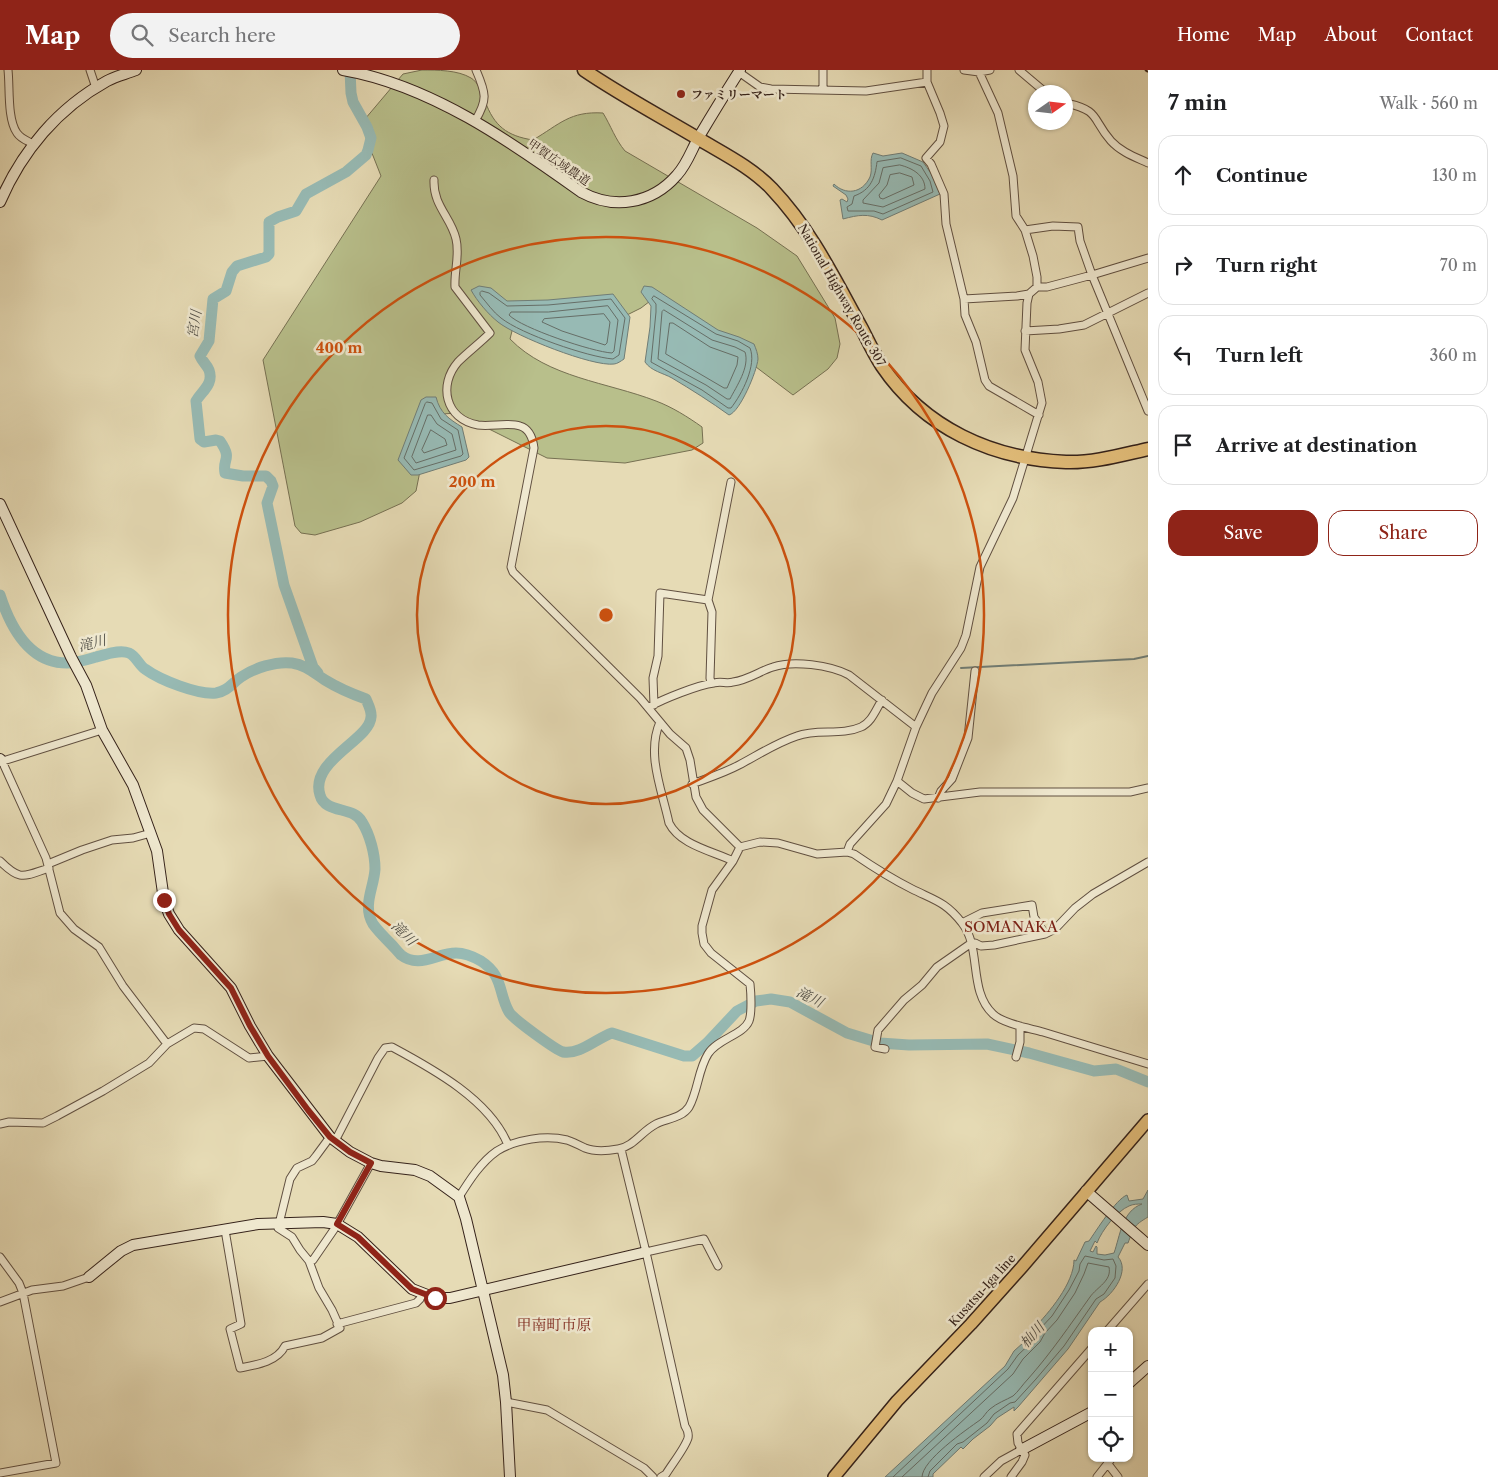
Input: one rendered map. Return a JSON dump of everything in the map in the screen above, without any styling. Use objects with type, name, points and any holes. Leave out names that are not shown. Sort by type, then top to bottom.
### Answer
[{"type":"highway","name":"National Highway Route 307","points":[[584,70],[742,164],[771,188],[796,217],[819,250],[882,366],[906,396],[927,415],[960,436],[996,451],[1025,457],[1066,462],[1097,459],[1148,449]]},
{"type":"main road","name":"Kusatsu-Iga line","points":[[834,1477],[897,1402],[977,1317],[1148,1120]]},
{"type":"street","points":[[8,70],[11,114],[15,131],[21,138],[33,144]]},
{"type":"street","points":[[90,70],[96,88]]},
{"type":"street","points":[[0,202],[14,172],[33,144],[58,116],[96,88],[136,70]]},
{"type":"street","name":"甲賀広域農道","points":[[343,70],[364,72],[377,77],[423,96],[474,121],[581,192],[611,203],[639,200],[663,188],[683,167],[698,138],[742,72]]},
{"type":"street","points":[[474,121],[483,109],[485,99],[483,85],[476,70]]},
{"type":"street","points":[[823,70],[823,90]]},
{"type":"street","points":[[927,70],[927,82],[944,126],[940,142],[926,158],[931,164],[944,194],[946,224],[964,299],[965,315],[976,342],[985,380],[989,386],[1039,415]]},
{"type":"street","points":[[964,70],[979,72],[990,70]]},
{"type":"street","points":[[1019,70],[1037,85]]},
{"type":"street","points":[[742,72],[760,87],[866,91],[927,82]]},
{"type":"street","points":[[979,72],[998,113],[1013,176],[1016,216],[1025,230],[1033,256],[1038,277],[1037,288]]},
{"type":"street","points":[[1073,105],[1093,114],[1111,142],[1122,151],[1148,163]]},
{"type":"street","points":[[434,180],[436,198],[456,237],[458,256],[455,287],[490,333],[458,362],[453,370],[447,392],[450,408],[456,414],[476,425],[521,426],[531,435],[533,442],[534,448],[511,567],[513,572],[651,706],[660,722],[686,748],[690,760],[692,784],[703,810],[740,848]]},
{"type":"street","points":[[1025,230],[1053,226],[1078,227],[1080,240],[1092,276],[1148,411]]},
{"type":"street","points":[[847,852],[850,844],[886,804],[897,781],[916,727],[932,693],[961,648],[966,635],[980,567],[1013,498],[1042,403],[1042,397],[1025,350],[1027,303],[1030,294],[1037,288],[1092,276],[1148,258]]},
{"type":"street","points":[[1025,331],[1059,329],[1091,323],[1148,293]]},
{"type":"street","points":[[964,299],[1030,294]]},
{"type":"street","points":[[712,683],[710,678],[712,612],[708,600],[730,482]]},
{"type":"street","points":[[0,504],[86,685],[102,730],[133,785],[158,856],[164,900],[169,914],[179,930],[231,988],[268,1056],[332,1139],[350,1152],[371,1163],[415,1170],[430,1176],[458,1198],[466,1219],[503,1375],[510,1477]]},
{"type":"street","points":[[651,706],[653,678],[658,656],[660,594],[708,600]]},
{"type":"street","points":[[651,706],[664,699],[712,683],[732,683],[774,667],[789,665],[824,666],[839,669],[849,674],[916,727]]},
{"type":"street","points":[[938,798],[941,791],[952,779],[968,738],[975,671]]},
{"type":"street","points":[[692,784],[725,772],[768,748],[799,735],[845,732],[862,726],[870,720],[882,700]]},
{"type":"street","points":[[660,722],[653,749],[669,822],[673,830],[705,850],[733,860]]},
{"type":"street","points":[[102,730],[1,760],[48,866],[60,913],[74,929],[99,947],[122,986],[167,1044]]},
{"type":"street","points":[[897,781],[912,793],[924,799],[980,792],[1130,792],[1148,788]]},
{"type":"street","points":[[0,861],[17,875],[28,876],[82,850],[112,840],[133,838],[151,833]]},
{"type":"street","points":[[458,1198],[469,1181],[485,1163],[497,1152],[508,1146],[536,1139],[552,1138],[568,1141],[587,1149],[602,1151],[620,1149],[655,1125],[681,1115],[689,1107],[708,1053],[722,1040],[742,1030],[748,1023],[751,994],[750,984],[710,953],[704,944],[702,926],[712,890],[740,848],[760,842],[778,843],[817,854],[847,852],[854,854],[913,890],[936,899],[962,923],[967,932],[977,979],[987,1007],[997,1017],[1020,1026],[1148,1064]]},
{"type":"street","points":[[885,1050],[875,1047],[877,1033],[904,1000],[922,985],[937,966],[970,944],[975,943],[981,946],[994,945],[1045,934],[1055,929],[1075,908],[1093,894],[1148,862]]},
{"type":"street","points":[[962,923],[982,913],[1032,905],[1034,917],[1045,934]]},
{"type":"street","points":[[1017,1056],[1020,1042],[1020,1026]]},
{"type":"street","points":[[0,1124],[9,1122],[43,1123],[103,1091],[149,1063],[167,1044],[188,1030],[204,1029],[249,1058],[268,1056]]},
{"type":"street","points":[[225,1230],[241,1324],[230,1329],[240,1368],[268,1361],[283,1349],[284,1346],[328,1336],[340,1328],[319,1288],[310,1261],[292,1237],[278,1228],[290,1179],[294,1172],[297,1168],[312,1161],[332,1139],[385,1048],[392,1047],[437,1074],[482,1106],[505,1138],[508,1146]]},
{"type":"street","points":[[620,1149],[646,1252],[685,1426],[688,1431],[685,1443],[666,1474],[661,1477]]},
{"type":"street","points":[[310,1261],[313,1260],[337,1224],[371,1163]]},
{"type":"street","points":[[1086,1191],[1148,1245]]},
{"type":"street","points":[[0,1302],[32,1290],[63,1286],[89,1277],[121,1251],[133,1245],[258,1224],[323,1222],[337,1224],[358,1237],[412,1289],[435,1298],[450,1298],[704,1239],[718,1266]]},
{"type":"street","points":[[0,1257],[19,1283],[23,1293],[56,1464],[0,1473]]},
{"type":"street","points":[[1110,1327],[1148,1284]]},
{"type":"street","points":[[337,1324],[416,1303],[422,1294]]},
{"type":"street","points":[[1010,1477],[1025,1455],[1021,1450],[1017,1434],[1088,1353]]},
{"type":"street","points":[[1133,1380],[1148,1366]]},
{"type":"street","points":[[506,1402],[547,1410],[638,1464],[653,1477]]},
{"type":"street","points":[[984,1477],[1001,1461],[1088,1414]]},
{"type":"street","points":[[1097,1477],[1109,1462]]},
{"type":"street","points":[[1110,1462],[1118,1477]]},
{"type":"green space","points":[[422,70],[454,72],[471,78],[480,88],[489,110],[497,123],[516,136],[524,138],[533,140],[573,116],[603,113],[618,142],[625,151],[757,228],[797,256],[835,318],[840,344],[837,358],[828,369],[793,395],[662,296],[654,298],[641,308],[623,317],[513,327],[510,339],[525,352],[560,371],[637,394],[668,406],[702,427],[703,443],[692,450],[625,463],[547,458],[457,413],[442,414],[423,456],[416,491],[402,503],[360,522],[315,535],[301,533],[295,526],[263,360],[381,176],[366,138],[365,119],[403,74]]},
{"type":"water","points":[[873,153],[883,156],[902,153],[923,162],[935,179],[940,194],[882,220],[863,215],[843,219],[840,200],[842,199],[847,202],[848,199],[846,195],[833,186],[834,184],[838,188],[848,191],[858,190],[863,187],[870,177]]},
{"type":"water","points":[[479,286],[491,288],[507,301],[548,300],[613,294],[630,317],[624,359],[614,364],[589,361],[520,335],[498,322],[476,299],[471,290]]},
{"type":"water","points":[[644,286],[652,287],[718,330],[754,344],[758,355],[757,365],[743,399],[738,407],[729,415],[672,378],[654,370],[645,362],[651,306],[641,292]]},
{"type":"water","points":[[426,397],[436,397],[446,415],[462,427],[469,457],[466,460],[418,475],[411,475],[398,460],[421,400]]},
{"type":"water","name":"杣川","points":[[1148,1190],[1148,1217],[1135,1227],[1128,1243],[1125,1243],[1118,1257],[1122,1268],[1115,1288],[1100,1302],[1068,1349],[1018,1407],[1014,1411],[1014,1407],[997,1418],[963,1449],[961,1447],[933,1474],[933,1477],[885,1477],[1005,1366],[1014,1351],[1033,1334],[1033,1329],[1060,1297],[1070,1278],[1074,1260],[1076,1261],[1085,1242],[1089,1241],[1117,1202],[1127,1195],[1129,1201],[1143,1199]],"holes":[[[1134,1204],[1142,1204],[1135,1207],[1126,1218],[1114,1253],[1097,1254],[1096,1246],[1093,1252],[1090,1251],[1095,1241],[1097,1243],[1115,1216],[1124,1208]]]},
{"type":"waterway","name":"宮川","points":[[318,673],[313,667],[284,585],[267,503],[273,486],[271,481],[266,476],[243,476],[225,473],[224,468],[227,456],[220,441],[204,442],[200,439],[196,401],[207,387],[210,379],[209,370],[200,356],[209,341],[213,299],[226,291],[232,272],[237,266],[266,257],[269,254],[269,222],[296,211],[306,194],[346,172],[366,155],[371,138],[353,102],[350,70]]},
{"type":"waterway","name":"滝川","points":[[0,595],[9,619],[23,641],[42,657],[54,661],[67,663],[125,652],[134,656],[145,669],[160,678],[179,686],[208,693],[224,690],[241,677],[259,668],[272,664],[292,663],[306,667],[335,686],[366,699],[371,715],[368,726],[331,761],[323,772],[319,783],[320,795],[323,801],[333,808],[358,817],[372,845],[375,869],[369,910],[373,924],[401,955],[408,959],[421,961],[456,953],[481,961],[494,973],[512,1016],[563,1052],[582,1049],[612,1033],[684,1056],[692,1056],[737,1011],[756,1001],[771,999],[790,1002],[847,1033],[880,1043],[909,1045],[987,1044],[1029,1053],[1094,1071],[1116,1069],[1148,1082]]},
{"type":"waterway","points":[[961,668],[1134,659],[1148,656]]},
{"type":"place","name":"ファミリーマート","points":[[681,94]]},
{"type":"district","name":"SOMANAKA","points":[[1011,926]]},
{"type":"district","name":"甲南町市原","points":[[554,1324]]},
{"type":"route","points":[[164,900],[169,914],[179,930],[231,988],[268,1056],[308,1110],[330,1137],[350,1152],[371,1163],[337,1224],[358,1237],[412,1289],[435,1298]]}]
